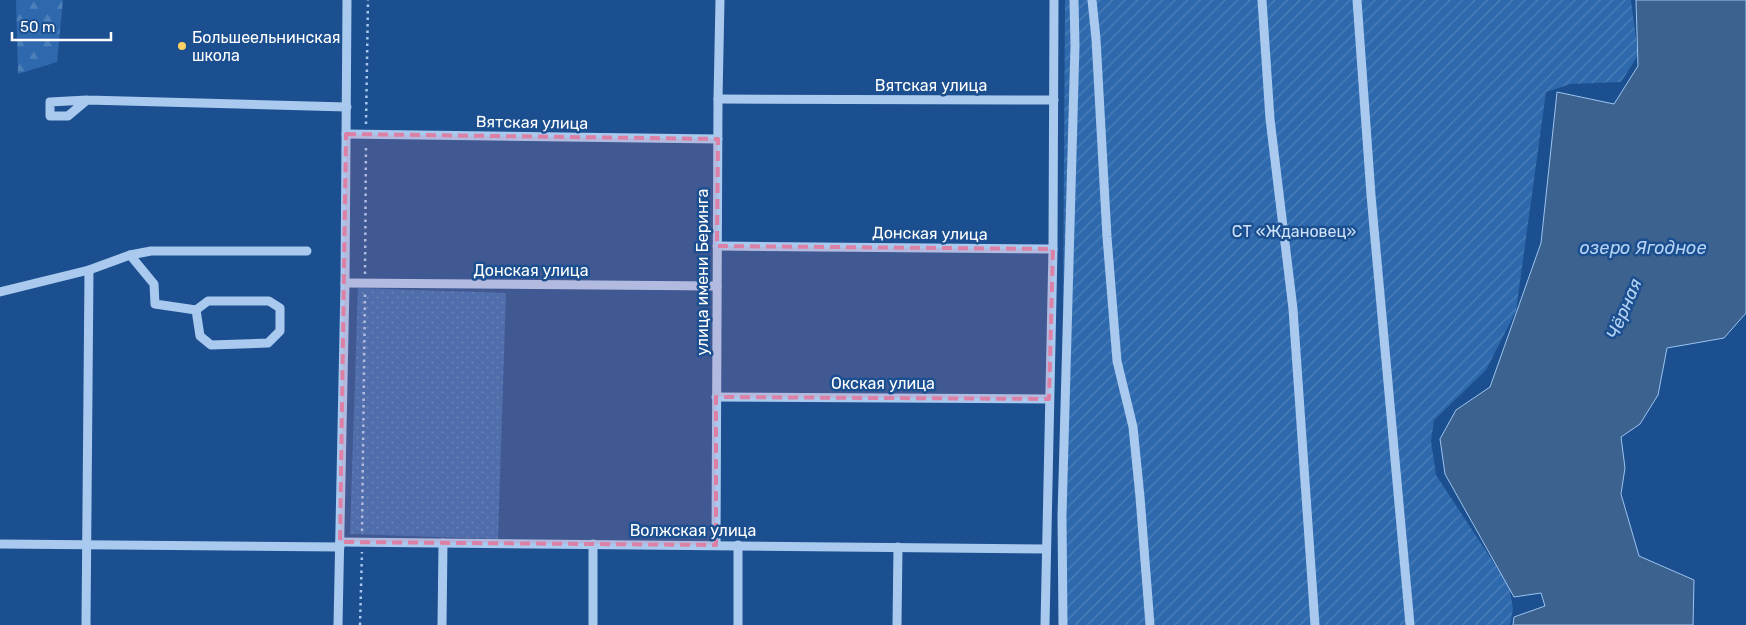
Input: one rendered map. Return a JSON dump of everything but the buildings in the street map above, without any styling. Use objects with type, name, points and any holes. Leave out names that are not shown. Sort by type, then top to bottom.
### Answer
[{"type":"street","points":[[338,625],[345,283],[347,0]]},
{"type":"street","name":"улица имени Беринга","points":[[716,545],[720,0]]},
{"type":"street","points":[[1045,625],[1053,249],[1054,0]]},
{"type":"street","points":[[1063,625],[1062,516],[1075,45],[1074,0]]},
{"type":"street","points":[[1092,0],[1117,361],[1133,427],[1150,625]]},
{"type":"street","points":[[1262,0],[1270,118],[1293,309],[1315,625]]},
{"type":"street","points":[[1357,0],[1371,195],[1410,625]]},
{"type":"street","name":"Вятская улица","points":[[718,99],[1054,100]]},
{"type":"street","points":[[87,100],[346,107]]},
{"type":"street","name":"Вятская улица","points":[[346,134],[718,139]]},
{"type":"street","name":"Донская улица","points":[[717,246],[1053,249]]},
{"type":"street","points":[[0,292],[89,270],[130,255],[151,251],[307,251]]},
{"type":"street","points":[[130,255],[154,284],[155,304],[196,310],[208,301],[269,301],[280,308],[280,331],[268,343],[211,345],[200,336],[196,310]]},
{"type":"street","points":[[86,625],[89,270]]},
{"type":"street","name":"Донская улица","points":[[345,283],[717,286]]},
{"type":"street","name":"Окская улица","points":[[716,397],[1049,399]]},
{"type":"street","name":"Волжская улица","points":[[0,544],[340,544],[362,542],[1046,549]]},
{"type":"street","points":[[442,625],[443,543]]},
{"type":"street","points":[[593,544],[593,625]]},
{"type":"street","points":[[738,545],[738,625]]},
{"type":"street","points":[[897,625],[898,547]]},
{"type":"path","points":[[360,625],[368,0]]},
{"type":"highlighted area","points":[[346,134],[718,139],[717,246],[1053,249],[1049,399],[716,397],[716,545],[340,542]]},
{"type":"green space","points":[[16,0],[63,0],[57,62],[18,74]]},
{"type":"green space","name":"СТ «Ждановец»","points":[[1065,0],[1631,0],[1638,55],[1621,82],[1571,84],[1546,92],[1516,311],[1486,370],[1434,420],[1431,441],[1436,475],[1509,586],[1513,609],[1510,625],[1061,625]]},
{"type":"green space","points":[[358,288],[506,293],[498,539],[350,534]]},
{"type":"water","name":"озеро Ягодное","points":[[1636,0],[1746,0],[1746,313],[1724,338],[1667,348],[1658,395],[1640,424],[1621,437],[1625,468],[1621,494],[1639,556],[1694,580],[1693,625],[1513,625],[1514,617],[1545,606],[1541,593],[1514,597],[1445,474],[1440,439],[1456,410],[1490,387],[1541,243],[1557,92],[1614,104],[1638,66]]},
{"type":"place","name":"Большеельнинская школа","points":[[182,46]]},
{"type":"water label","name":"Чёрная","points":[[1624,309]]}]
